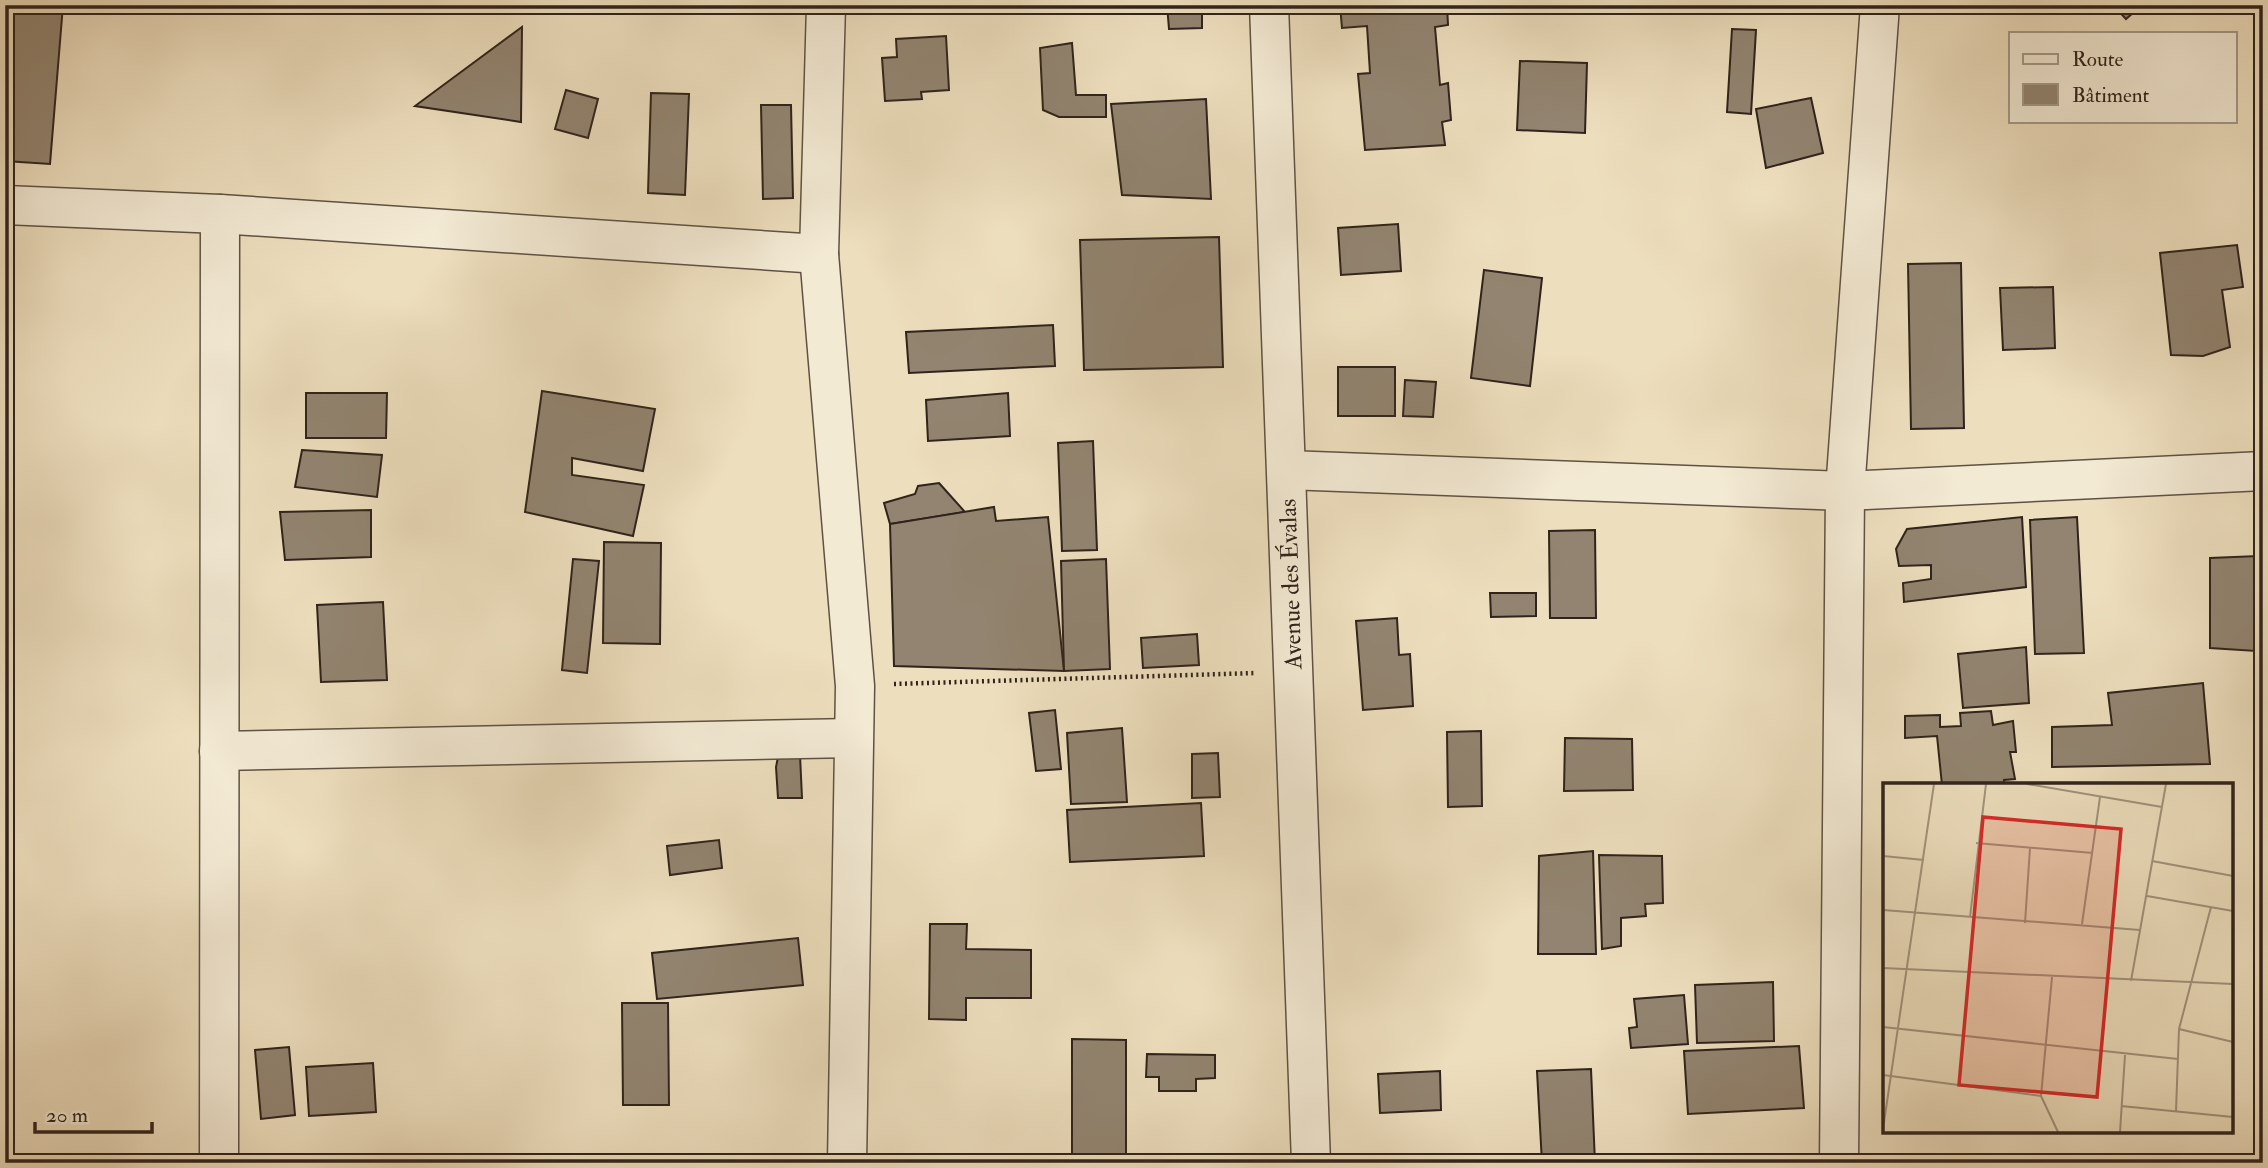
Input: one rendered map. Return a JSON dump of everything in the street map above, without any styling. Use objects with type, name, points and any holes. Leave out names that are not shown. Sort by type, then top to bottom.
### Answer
[{"type":"street","points":[[826,5],[819,254],[855,686],[847,1163]]},
{"type":"street","name":"Avenue des Évalas","points":[[1269,5],[1311,1163]]},
{"type":"street","points":[[1839,1163],[1845,491],[1880,5]]},
{"type":"street","points":[[5,205],[220,214],[819,254]]},
{"type":"street","points":[[219,1163],[220,214]]},
{"type":"street","points":[[1287,470],[1845,491],[2263,471]]},
{"type":"street","points":[[219,751],[853,738]]},
{"type":"path","points":[[855,686],[1294,671]]},
{"type":"building","points":[[5,5],[63,5],[50,164],[5,161]]},
{"type":"building","points":[[1167,5],[1202,5],[1202,28],[1169,29]]},
{"type":"building","points":[[1340,5],[1447,5],[1448,25],[1435,27],[1440,85],[1448,83],[1451,120],[1442,122],[1445,145],[1365,150],[1358,74],[1370,73],[1367,26],[1342,28]]},
{"type":"building","points":[[2113,5],[2142,5],[2126,19]]},
{"type":"building","points":[[522,27],[521,122],[415,106]]},
{"type":"building","points":[[1732,29],[1756,30],[1751,114],[1727,112]]},
{"type":"building","points":[[946,36],[949,90],[921,92],[922,99],[885,101],[882,58],[897,57],[896,39]]},
{"type":"building","points":[[1072,43],[1076,95],[1106,95],[1106,117],[1059,117],[1043,110],[1040,48]]},
{"type":"building","points":[[1520,61],[1587,63],[1585,133],[1517,130]]},
{"type":"building","points":[[566,90],[598,99],[588,138],[555,129]]},
{"type":"building","points":[[651,93],[689,94],[685,195],[648,193]]},
{"type":"building","points":[[1811,98],[1823,153],[1766,168],[1756,109]]},
{"type":"building","points":[[1206,99],[1211,199],[1122,195],[1111,104]]},
{"type":"building","points":[[761,105],[791,105],[793,198],[763,199]]},
{"type":"building","points":[[1398,224],[1401,271],[1341,275],[1338,228]]},
{"type":"building","points":[[1219,237],[1223,367],[1084,370],[1080,240]]},
{"type":"building","points":[[2237,245],[2243,287],[2222,290],[2230,347],[2203,356],[2171,355],[2160,253]]},
{"type":"building","points":[[1961,263],[1964,428],[1911,429],[1908,264]]},
{"type":"building","points":[[1484,270],[1542,278],[1530,386],[1471,378]]},
{"type":"building","points":[[2053,287],[2055,348],[2003,350],[2000,288]]},
{"type":"building","points":[[1053,325],[1055,366],[909,373],[906,332]]},
{"type":"building","points":[[1338,367],[1395,367],[1395,416],[1338,416]]},
{"type":"building","points":[[1405,380],[1436,382],[1433,417],[1403,416]]},
{"type":"building","points":[[542,391],[655,409],[643,471],[572,458],[572,475],[644,485],[633,536],[525,512]]},
{"type":"building","points":[[306,393],[387,393],[386,438],[306,438]]},
{"type":"building","points":[[1008,393],[1010,436],[928,441],[926,400]]},
{"type":"building","points":[[1093,441],[1097,550],[1062,551],[1058,443]]},
{"type":"building","points":[[302,450],[382,455],[377,497],[295,487]]},
{"type":"building","points":[[939,483],[965,512],[890,524],[884,503],[915,494],[918,486]]},
{"type":"building","points":[[994,507],[996,521],[1048,517],[1064,671],[894,666],[890,524]]},
{"type":"building","points":[[371,510],[371,557],[285,560],[280,512]]},
{"type":"building","points":[[2022,517],[2026,587],[1904,602],[1903,583],[1931,579],[1931,565],[1899,566],[1896,549],[1907,529]]},
{"type":"building","points":[[2077,517],[2084,653],[2035,654],[2030,520]]},
{"type":"building","points":[[1595,530],[1596,618],[1550,618],[1549,531]]},
{"type":"building","points":[[604,542],[661,543],[660,644],[603,643]]},
{"type":"building","points":[[2258,556],[2256,651],[2210,648],[2210,558]]},
{"type":"building","points":[[573,559],[599,561],[587,673],[562,670]]},
{"type":"building","points":[[1106,559],[1110,669],[1064,671],[1061,561]]},
{"type":"building","points":[[1490,593],[1536,593],[1536,616],[1491,617]]},
{"type":"building","points":[[383,602],[387,680],[321,682],[317,605]]},
{"type":"building","points":[[1397,618],[1399,655],[1410,654],[1413,706],[1363,710],[1356,621]]},
{"type":"building","points":[[1197,634],[1199,665],[1143,668],[1141,638]]},
{"type":"building","points":[[2026,647],[2029,703],[1963,708],[1958,654]]},
{"type":"building","points":[[2203,683],[2210,764],[2052,767],[2052,727],[2112,725],[2108,693]]},
{"type":"building","points":[[1055,710],[1061,769],[1036,771],[1029,713]]},
{"type":"building","points":[[1991,711],[1993,725],[2013,721],[2016,752],[2010,752],[2015,779],[2004,780],[2004,783],[1942,783],[1937,736],[1905,738],[1905,716],[1940,715],[1940,727],[1961,726],[1960,713]]},
{"type":"building","points":[[1122,728],[1127,802],[1071,804],[1067,733]]},
{"type":"building","points":[[1481,731],[1482,806],[1448,807],[1447,732]]},
{"type":"building","points":[[1565,738],[1632,739],[1633,790],[1564,791]]},
{"type":"building","points":[[1218,753],[1220,797],[1192,798],[1192,754]]},
{"type":"building","points":[[800,755],[802,798],[778,798],[778,757]]},
{"type":"building","points":[[1201,803],[1204,856],[1070,862],[1067,810]]},
{"type":"building","points":[[719,840],[722,868],[670,875],[667,846]]},
{"type":"building","points":[[1593,851],[1596,954],[1538,954],[1539,856]]},
{"type":"building","points":[[1599,855],[1662,856],[1663,903],[1645,904],[1646,916],[1621,918],[1621,946],[1602,949]]},
{"type":"building","points":[[930,924],[967,924],[966,949],[1031,950],[1031,998],[966,998],[966,1020],[929,1019]]},
{"type":"building","points":[[798,938],[803,985],[657,999],[652,953]]},
{"type":"building","points":[[1773,982],[1774,1041],[1697,1043],[1695,985]]},
{"type":"building","points":[[1684,995],[1688,1044],[1631,1048],[1629,1028],[1637,1027],[1634,999]]},
{"type":"building","points":[[622,1003],[668,1003],[669,1105],[623,1105]]},
{"type":"building","points":[[1072,1039],[1126,1040],[1126,1158],[1072,1157]]},
{"type":"building","points":[[1799,1046],[1804,1108],[1688,1114],[1684,1051]]},
{"type":"building","points":[[289,1047],[295,1115],[261,1119],[255,1050]]},
{"type":"building","points":[[1147,1054],[1215,1055],[1215,1078],[1196,1079],[1196,1091],[1159,1091],[1159,1077],[1146,1077]]},
{"type":"building","points":[[373,1063],[376,1112],[309,1116],[306,1067]]},
{"type":"building","points":[[1591,1069],[1595,1163],[1542,1163],[1537,1071]]},
{"type":"building","points":[[1440,1071],[1441,1110],[1380,1113],[1378,1074]]}]
